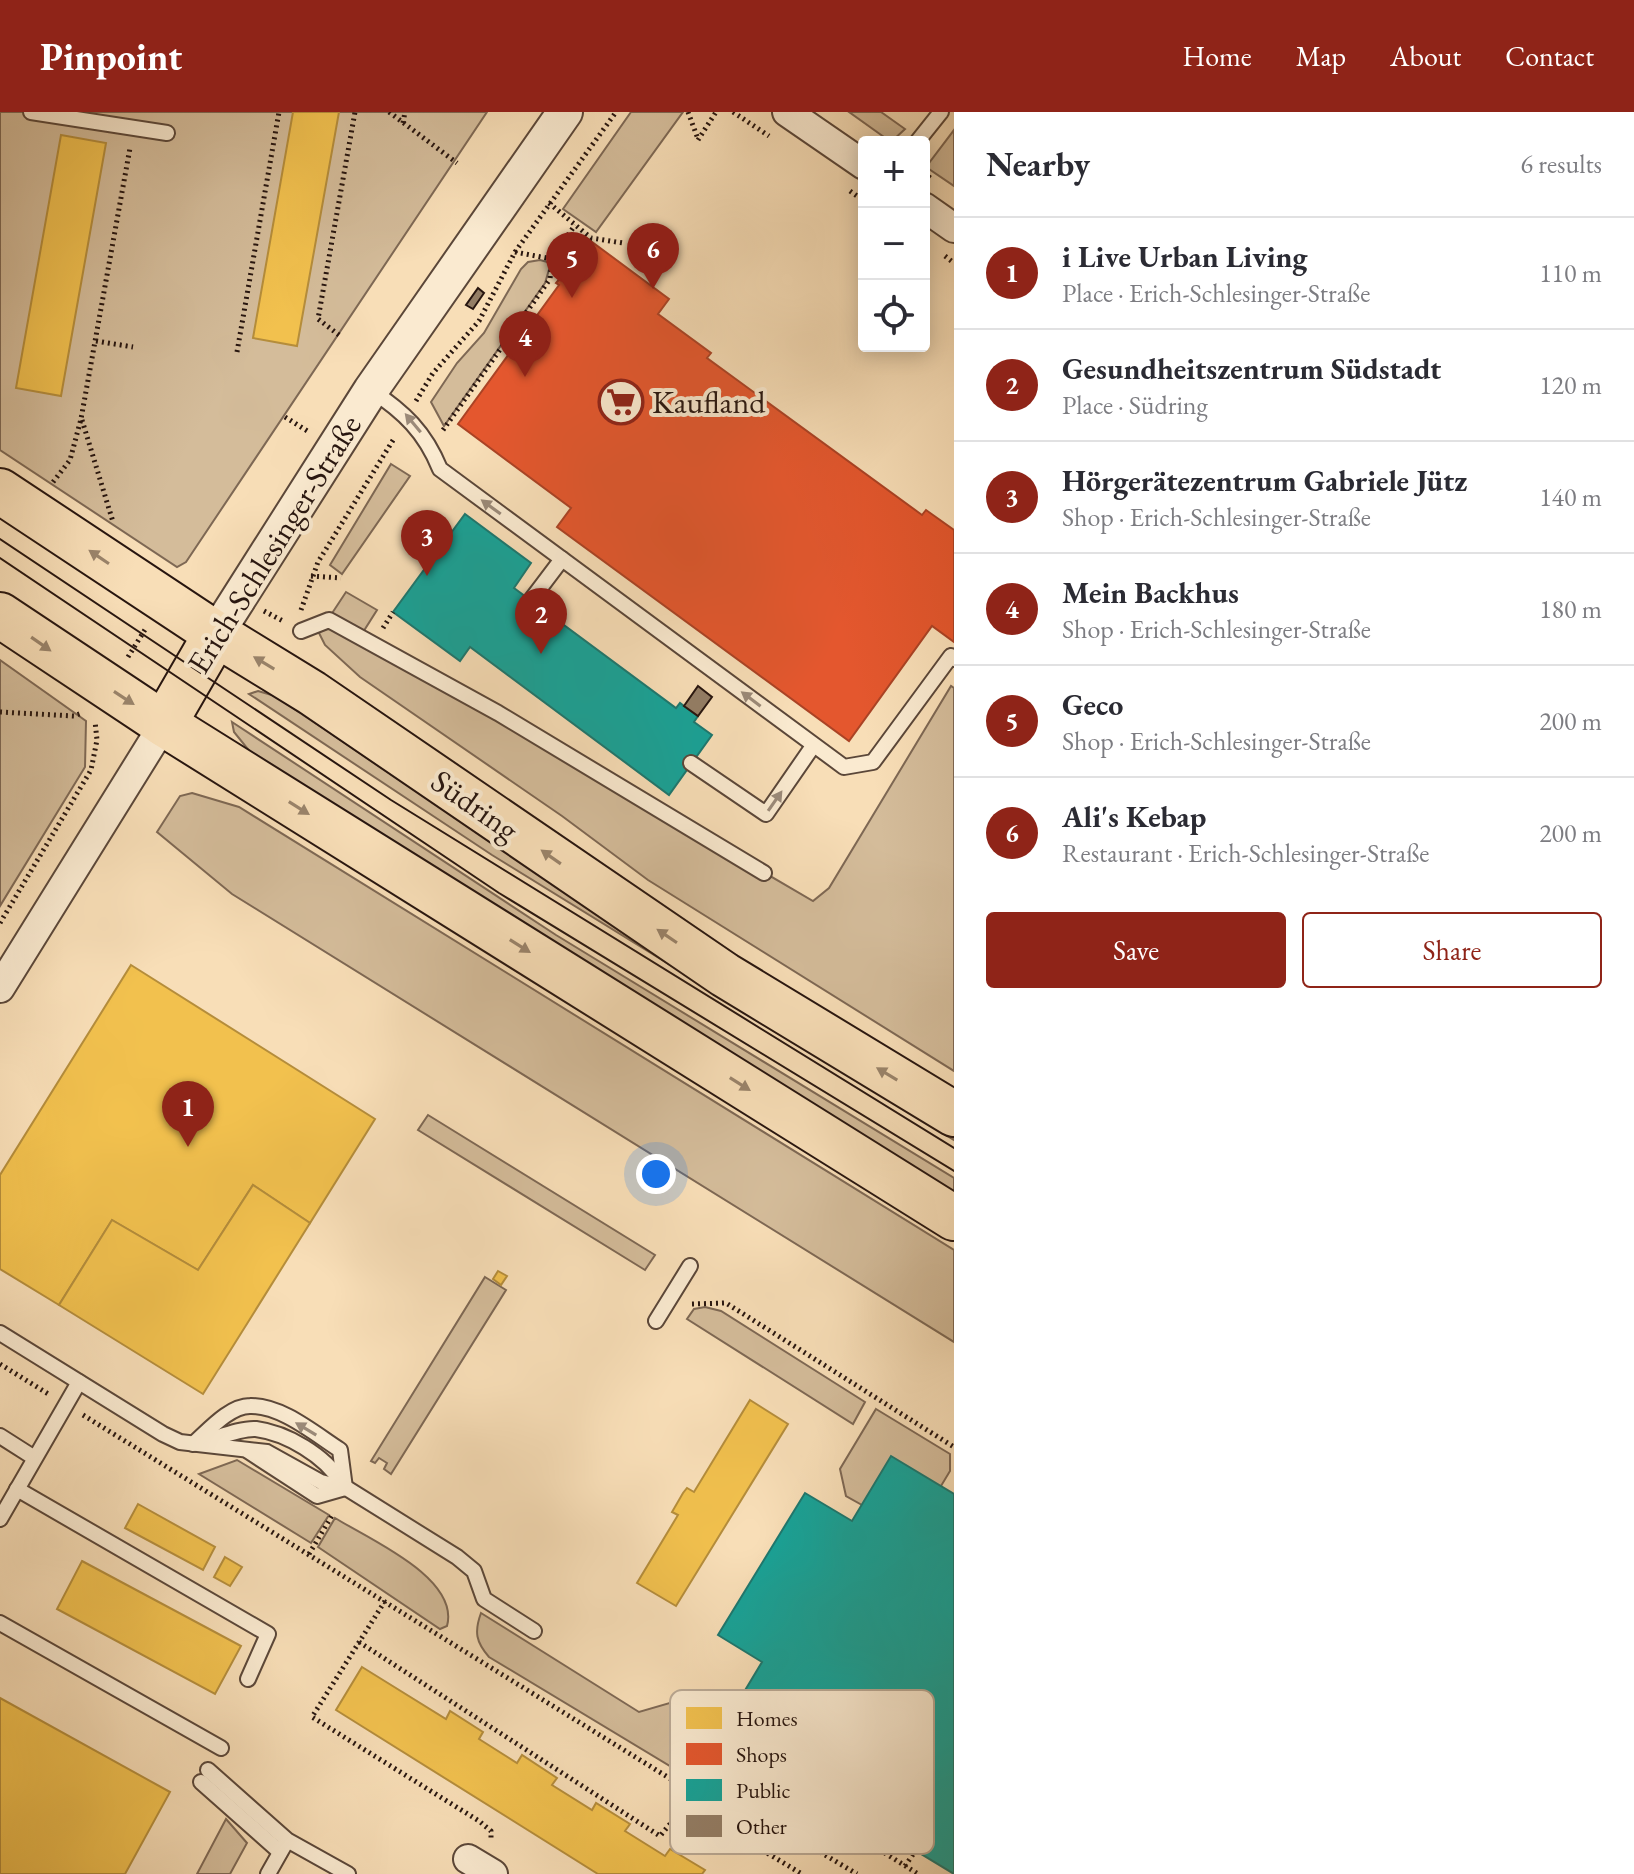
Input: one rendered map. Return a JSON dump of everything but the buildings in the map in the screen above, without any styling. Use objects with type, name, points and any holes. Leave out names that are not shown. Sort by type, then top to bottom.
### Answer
[{"type":"main road","name":"Südring","points":[[0,491],[216,634],[312,693],[725,975],[954,1114]]},
{"type":"main road","points":[[0,615],[164,724],[954,1218]]},
{"type":"main road","name":"Erich-Schlesinger-Straße","points":[[164,724],[216,634]]},
{"type":"street","name":"Erich-Schlesinger-Straße","points":[[216,634],[371,390],[565,112]]},
{"type":"street","points":[[787,112],[858,161]]},
{"type":"street","points":[[925,208],[954,228]]},
{"type":"street","name":"Erich-Schlesinger-Straße","points":[[0,988],[164,724]]},
{"type":"lane","points":[[31,112],[167,133]]},
{"type":"lane","points":[[133,112],[133,129]]},
{"type":"lane","points":[[922,136],[941,112]]},
{"type":"lane","points":[[371,390],[407,414],[430,444],[440,469],[844,767],[873,762],[951,656],[954,659]]},
{"type":"lane","points":[[531,600],[562,559]]},
{"type":"lane","points":[[301,631],[329,620],[498,713],[764,873]]},
{"type":"lane","points":[[691,763],[766,814],[813,746]]},
{"type":"lane","points":[[656,1321],[690,1266]]},
{"type":"lane","points":[[0,1333],[163,1434],[193,1444],[246,1450],[281,1458],[319,1489],[346,1489]]},
{"type":"lane","points":[[0,1519],[79,1382]]},
{"type":"lane","points":[[193,1444],[221,1419],[249,1406],[285,1417],[341,1448]]},
{"type":"lane","points":[[193,1444],[254,1429],[288,1439],[331,1465],[346,1489],[457,1557],[474,1571],[484,1599],[534,1631]]},
{"type":"lane","points":[[0,1436],[33,1457]]},
{"type":"lane","points":[[319,1489],[341,1448]]},
{"type":"lane","points":[[341,1448],[346,1489]]},
{"type":"lane","points":[[17,1489],[268,1634],[248,1679]]},
{"type":"lane","points":[[0,1623],[221,1748]]},
{"type":"lane","points":[[205,1776],[284,1846],[348,1874]]},
{"type":"lane","points":[[268,1874],[284,1846]]},
{"type":"path","points":[[237,352],[279,112]]},
{"type":"path","points":[[339,335],[318,319],[355,112]]},
{"type":"path","points":[[389,112],[457,163]]},
{"type":"path","points":[[403,123],[405,112]]},
{"type":"path","points":[[301,631],[301,607],[311,576],[407,414],[433,373],[479,321],[515,252],[616,112]]},
{"type":"path","points":[[688,112],[698,140],[716,112]]},
{"type":"path","points":[[47,489],[70,460],[81,419],[133,129]]},
{"type":"path","points":[[549,203],[591,238],[623,243]]},
{"type":"path","points":[[430,444],[550,279],[552,259],[575,225]]},
{"type":"path","points":[[515,252],[552,259]]},
{"type":"path","points":[[96,341],[133,347]]},
{"type":"path","points":[[285,417],[310,433]]},
{"type":"path","points":[[81,419],[118,537]]},
{"type":"path","points":[[311,576],[341,578]]},
{"type":"path","points":[[107,687],[164,600]]},
{"type":"path","points":[[0,712],[74,716],[94,708],[97,740],[91,770],[0,923]]},
{"type":"path","points":[[686,1313],[692,1305],[726,1303],[954,1447]]},
{"type":"path","points":[[0,1364],[670,1778]]},
{"type":"path","points":[[309,1554],[346,1489]]},
{"type":"path","points":[[385,1601],[312,1717],[491,1831],[492,1852],[482,1867]]},
{"type":"path","points":[[359,1642],[660,1836],[670,1824]]},
{"type":"path","points":[[769,1854],[802,1874]]},
{"type":"path","points":[[826,1854],[857,1874]]},
{"type":"path","points":[[886,1854],[918,1874]]},
{"type":"path","points":[[905,1866],[913,1854]]},
{"type":"shaded area","points":[[0,112],[487,112],[186,562],[177,567],[0,450]]},
{"type":"shaded area","points":[[631,112],[683,112],[596,232],[563,209]]},
{"type":"shaded area","points":[[849,112],[881,112],[905,129],[897,136],[883,136]]},
{"type":"shaded area","points":[[954,130],[954,186],[930,170],[930,162]]},
{"type":"shaded area","points":[[540,260],[551,263],[545,283],[444,426],[431,402],[457,363],[484,333],[521,269],[528,262]]},
{"type":"shaded area","points":[[391,464],[410,476],[342,574],[330,565]]},
{"type":"shaded area","points":[[346,592],[377,610],[360,637],[813,901],[829,888],[951,686],[954,688],[954,1071],[648,880],[562,816],[360,677],[325,645],[319,633]]},
{"type":"shaded area","points":[[0,660],[86,721],[85,767],[0,906]]},
{"type":"shaded area","points":[[258,691],[275,696],[514,857],[954,1131],[954,1140],[492,855],[249,694]]},
{"type":"shaded area","points":[[232,722],[556,935],[954,1178],[954,1196],[251,753],[234,732]]},
{"type":"shaded area","points":[[192,793],[239,807],[954,1250],[954,1342],[232,894],[157,832],[180,796]]},
{"type":"shaded area","points":[[428,1115],[655,1255],[645,1270],[418,1130]]},
{"type":"shaded area","points":[[485,1277],[506,1290],[391,1474],[384,1469],[387,1463],[379,1458],[375,1463],[371,1461]]},
{"type":"shaded area","points":[[705,1307],[721,1311],[865,1402],[853,1424],[687,1319],[694,1309]]},
{"type":"shaded area","points":[[876,1409],[950,1454],[950,1471],[941,1486],[862,1505],[846,1496],[840,1469]]},
{"type":"shaded area","points":[[237,1460],[329,1515],[311,1543],[199,1474]]},
{"type":"shaded area","points":[[335,1518],[389,1549],[426,1576],[440,1592],[447,1608],[447,1626],[440,1629],[318,1547]]},
{"type":"shaded area","points":[[481,1613],[639,1712],[670,1703],[670,1766],[489,1657],[481,1646],[477,1626]]},
{"type":"shaded area","points":[[226,1819],[247,1843],[230,1874],[197,1874]]},
{"type":"tram line","points":[[0,539],[391,800],[954,1148]]},
{"type":"tram line","points":[[0,558],[499,893],[954,1171]]},
{"type":"place","name":"Ali's Kebap","points":[[653,289]]},
{"type":"place","name":"Geco","points":[[572,298]]},
{"type":"place","name":"Mein Backhus","points":[[525,377]]},
{"type":"place","name":"Kaufland","points":[[621,402]]},
{"type":"place","name":"Hörgerätezentrum Gabriele Jütz","points":[[427,576]]},
{"type":"place","name":"Gesundheitszentrum Südstadt","points":[[541,654]]},
{"type":"place","name":"i Live Urban Living","points":[[188,1147]]}]
